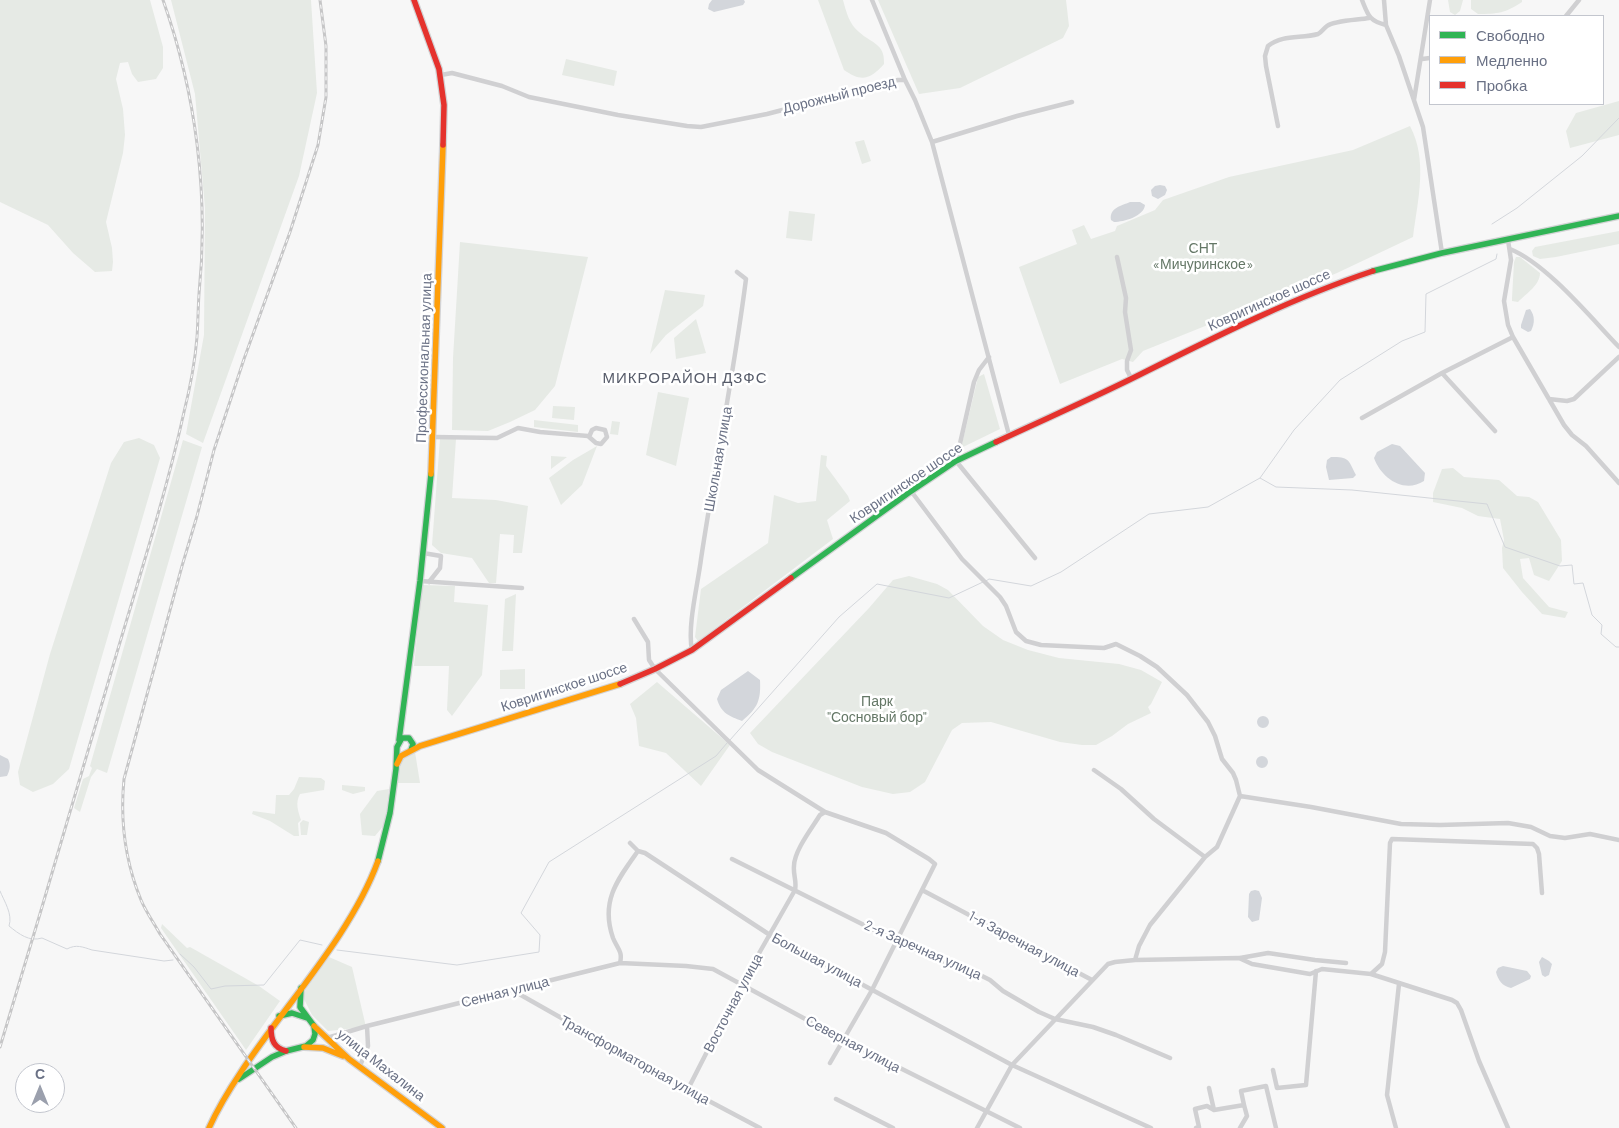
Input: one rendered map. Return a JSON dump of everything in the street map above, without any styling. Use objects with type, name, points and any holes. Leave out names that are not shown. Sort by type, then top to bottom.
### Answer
[{"type":"main road","name":"Профессиональная улица","points":[[279,1016],[338,935],[375,870],[387,831],[397,744],[402,720],[432,478],[444,105],[441,75],[414,0]]},
{"type":"main road","name":"Ковригинское шоссе","points":[[408,752],[427,744],[615,686],[655,669],[692,650],[911,491],[956,461],[1238,325],[1333,284],[1384,267],[1442,252],[1529,236],[1619,216]]},
{"type":"main road","name":"Профессиональная улица","points":[[402,720],[405,732],[410,740],[408,752]]},
{"type":"main road","points":[[399,740],[402,738],[410,740]]},
{"type":"main road","name":"Ковригинское шоссе","points":[[410,740],[416,744],[427,744]]},
{"type":"main road","points":[[398,748],[400,752],[408,752]]},
{"type":"main road","points":[[396,764],[401,756],[408,752]]},
{"type":"main road","points":[[301,987],[299,996],[300,1007],[307,1018]]},
{"type":"main road","points":[[209,1128],[215,1113],[233,1084],[279,1016],[292,1013],[307,1018]]},
{"type":"main road","name":"улица Махалина","points":[[307,1018],[349,1059],[442,1128]]},
{"type":"main road","points":[[233,1084],[254,1068],[286,1051],[301,1047],[313,1040],[315,1034],[314,1026]]},
{"type":"main road","points":[[271,1027],[273,1043],[286,1051]]},
{"type":"main road","points":[[301,1047],[323,1048],[349,1059]]},
{"type":"street","points":[[872,0],[904,80]]},
{"type":"street","points":[[1362,0],[1369,18],[1386,26]]},
{"type":"street","points":[[1384,0],[1386,26],[1399,56],[1423,127],[1442,252]]},
{"type":"street","points":[[1414,101],[1430,0]]},
{"type":"street","points":[[1567,15],[1579,0]]},
{"type":"street","points":[[1278,126],[1266,66],[1265,56],[1268,46],[1282,38],[1317,34],[1322,32],[1327,26],[1369,18]]},
{"type":"street","points":[[1422,59],[1429,58]]},
{"type":"street","name":"Дорожный проезд","points":[[441,75],[452,73],[502,86],[530,97],[600,112],[694,126],[768,114],[904,80],[915,100],[932,142],[1009,435]]},
{"type":"street","points":[[932,142],[1017,116],[1072,102]]},
{"type":"street","points":[[1508,240],[1511,268],[1505,289],[1504,301],[1508,325],[1513,337],[1564,425],[1572,435],[1586,446],[1619,483]]},
{"type":"street","points":[[1510,249],[1522,253],[1554,280],[1619,347]]},
{"type":"street","points":[[1117,257],[1126,298],[1125,312],[1131,350],[1127,361],[1127,370],[1131,378]]},
{"type":"street","name":"Школьная улица","points":[[692,650],[691,642],[698,580],[746,279],[737,272]]},
{"type":"street","points":[[1362,418],[1442,373],[1513,337]]},
{"type":"street","points":[[989,357],[978,370],[974,382],[956,461],[1035,558]]},
{"type":"street","points":[[1549,399],[1567,401],[1574,399],[1619,357]]},
{"type":"street","points":[[1442,373],[1495,431]]},
{"type":"street","points":[[434,438],[497,438],[518,428],[589,437]]},
{"type":"street","points":[[911,491],[962,559],[1000,596],[1016,632],[1026,641],[1041,645],[1104,648],[1116,644],[1140,656],[1173,682],[1208,722],[1222,760],[1233,773],[1240,796],[1217,848],[1204,857],[1150,925],[1139,946],[1135,960]]},
{"type":"street","points":[[423,553],[441,556],[440,568],[429,582]]},
{"type":"street","points":[[420,582],[522,588]]},
{"type":"street","points":[[634,619],[648,642],[649,660],[655,669],[758,770],[826,812],[886,833],[935,864],[872,990],[830,1063]]},
{"type":"street","points":[[1094,770],[1121,789],[1154,819],[1204,857]]},
{"type":"street","points":[[1240,796],[1401,824],[1508,823],[1531,827],[1550,836],[1565,838],[1590,834],[1619,840]]},
{"type":"street","points":[[795,890],[797,882],[793,864],[798,851],[820,815],[826,812]]},
{"type":"street","points":[[1371,974],[1382,964],[1385,952],[1390,843],[1392,839],[1533,844],[1538,848],[1542,893]]},
{"type":"street","name":"Большая улица","points":[[630,842],[638,851],[645,853],[770,935],[1012,1064],[1151,1128]]},
{"type":"street","points":[[620,964],[622,956],[613,938],[608,918],[609,905],[612,893],[638,851]]},
{"type":"street","name":"2-я Заречная улица","points":[[732,860],[896,941],[946,964],[968,969],[990,980],[1021,1002],[1055,1019],[1093,1027],[1170,1058]]},
{"type":"street","name":"Восточная улица","points":[[688,1089],[741,984],[795,890]]},
{"type":"street","name":"1-я Заречная улица","points":[[922,890],[1092,980],[1108,964],[1115,962],[1239,958]]},
{"type":"street","points":[[1239,958],[1268,953],[1346,963]]},
{"type":"street","points":[[1239,958],[1252,964],[1310,974],[1322,969],[1371,974],[1452,1000],[1456,1003],[1508,1128]]},
{"type":"street","name":"Сенная улица","points":[[326,1038],[367,1026],[620,964],[686,966]]},
{"type":"street","name":"Северная улица","points":[[686,966],[713,970],[844,1040],[1020,1128]]},
{"type":"street","points":[[1273,1070],[1277,1088],[1306,1085],[1316,971]]},
{"type":"street","points":[[977,1128],[1012,1064],[1092,980]]},
{"type":"street","points":[[1396,1128],[1387,1094],[1399,984]]},
{"type":"street","name":"Трансформаторная улица","points":[[512,990],[760,1128]]},
{"type":"street","points":[[360,1066],[368,1046],[367,1026]]},
{"type":"street","points":[[1240,1128],[1247,1116],[1241,1091],[1266,1086],[1276,1128]]},
{"type":"street","points":[[1210,1088],[1214,1110]]},
{"type":"street","points":[[836,1099],[893,1128]]},
{"type":"street","points":[[1198,1128],[1195,1109],[1207,1106],[1214,1110],[1244,1105]]},
{"type":"street","points":[[1133,1128],[1135,1122]]},
{"type":"green space","points":[[0,0],[150,0],[163,47],[163,68],[156,79],[138,82],[132,74],[128,62],[120,63],[116,79],[123,109],[125,135],[123,153],[106,222],[112,248],[112,271],[95,272],[73,253],[48,225],[0,202]]},
{"type":"green space","points":[[171,0],[311,0],[317,93],[299,176],[203,443],[186,434],[204,335],[205,208],[195,94]]},
{"type":"green space","points":[[818,0],[843,0],[848,17],[853,25],[880,48],[884,57],[884,64],[870,76],[860,78],[844,70]]},
{"type":"green space","points":[[878,0],[1066,0],[1069,26],[1063,38],[960,88],[919,94]]},
{"type":"green space","points":[[1448,0],[1463,0],[1460,11],[1455,15],[1450,12]]},
{"type":"green space","points":[[1471,0],[1522,0],[1522,2],[1511,9],[1501,12],[1478,14],[1471,9]]},
{"type":"green space","points":[[566,59],[617,71],[614,86],[562,75]]},
{"type":"green space","points":[[1619,101],[1619,135],[1570,148],[1566,131],[1576,113]]},
{"type":"green space","name":"СНТ «Мичуринское»","points":[[1410,126],[1416,139],[1420,166],[1419,194],[1413,237],[1337,273],[1143,351],[1133,362],[1122,359],[1060,384],[1019,267],[1077,244],[1072,230],[1084,225],[1091,239],[1115,231],[1117,226],[1155,210],[1163,200],[1229,177],[1353,150]]},
{"type":"green space","points":[[864,140],[871,161],[862,164],[855,142]]},
{"type":"green space","points":[[789,211],[815,214],[812,241],[786,238]]},
{"type":"green space","points":[[1619,231],[1619,244],[1556,257],[1540,259],[1533,256],[1532,251],[1535,247]]},
{"type":"green space","points":[[460,242],[588,257],[555,386],[535,410],[488,431],[452,430],[453,358]]},
{"type":"green space","points":[[1516,257],[1520,257],[1540,273],[1535,285],[1518,302],[1512,301],[1514,262]]},
{"type":"green space","points":[[665,290],[705,295],[703,306],[666,335],[650,354]]},
{"type":"green space","points":[[696,319],[706,353],[676,359],[674,338]]},
{"type":"green space","points":[[984,374],[1000,429],[961,448],[978,377]]},
{"type":"green space","points":[[658,392],[689,398],[676,466],[646,455]]},
{"type":"green space","points":[[553,406],[575,407],[574,420],[552,418]]},
{"type":"green space","points":[[534,420],[578,425],[578,432],[534,427]]},
{"type":"green space","points":[[612,421],[620,422],[618,435],[610,434]]},
{"type":"green space","points":[[139,438],[154,445],[160,458],[69,769],[53,784],[33,792],[20,785],[18,772],[50,654],[111,463],[124,442]]},
{"type":"green space","points":[[440,439],[456,439],[452,498],[496,500],[528,506],[522,553],[513,553],[514,535],[500,534],[496,583],[489,583],[472,558],[441,553],[432,545]]},
{"type":"green space","points":[[183,440],[202,447],[107,773],[97,769],[91,777],[80,812],[74,808],[83,779],[89,776],[92,768],[90,766]]},
{"type":"green space","points":[[597,446],[582,485],[561,505],[549,478],[573,460]]},
{"type":"green space","points":[[821,455],[827,456],[826,466],[850,501],[827,520],[833,539],[698,641],[695,637],[701,589],[768,543],[774,495],[798,503],[816,501]]},
{"type":"green space","points":[[551,456],[567,457],[551,469]]},
{"type":"green space","points":[[1453,468],[1464,477],[1499,480],[1517,496],[1529,497],[1538,502],[1561,540],[1562,561],[1549,581],[1534,575],[1529,558],[1520,559],[1523,578],[1549,607],[1568,612],[1565,618],[1542,614],[1503,568],[1502,548],[1504,540],[1500,519],[1478,516],[1462,508],[1433,502],[1433,493],[1442,469]]},
{"type":"green space","name":"Парк \"Сосновый бор\"","points":[[909,576],[937,584],[948,590],[983,626],[1003,640],[1028,650],[1059,658],[1119,664],[1141,670],[1162,682],[1148,707],[1151,713],[1128,724],[1096,745],[1060,742],[991,722],[962,723],[952,730],[925,782],[910,792],[893,794],[862,787],[772,752],[758,744],[750,733],[869,608],[893,580]]},
{"type":"green space","points":[[422,585],[455,586],[454,602],[488,605],[482,675],[452,716],[447,710],[449,666],[414,666]]},
{"type":"green space","points":[[516,594],[513,651],[502,651],[505,599]]},
{"type":"green space","points":[[525,669],[525,689],[500,689],[500,670]]},
{"type":"green space","points":[[657,682],[730,745],[701,786],[666,753],[639,746],[636,718],[630,704]]},
{"type":"green space","points":[[415,752],[420,783],[396,783],[401,760]]},
{"type":"green space","points":[[299,777],[321,778],[325,781],[324,790],[300,794],[298,797],[297,804],[301,820],[298,823],[299,836],[294,836],[270,821],[252,814],[253,811],[275,814],[276,795],[289,795]]},
{"type":"green space","points":[[342,785],[365,787],[365,791],[353,794],[342,790]]},
{"type":"green space","points":[[389,789],[385,824],[375,836],[362,835],[360,814],[377,791]]},
{"type":"green space","points":[[303,820],[309,822],[307,835],[301,835],[300,823]]},
{"type":"green space","points":[[162,924],[187,948],[190,947],[259,986],[280,1001],[246,1050],[161,928]]},
{"type":"green space","points":[[329,957],[352,967],[366,1027],[328,1031],[312,1015],[302,995]]},
{"type":"shaded area","points":[[712,0],[744,0],[745,2],[743,5],[714,12],[708,9]]},
{"type":"shaded area","points":[[1155,186],[1165,186],[1167,190],[1165,195],[1158,199],[1152,196],[1151,190]]},
{"type":"shaded area","points":[[1130,202],[1140,202],[1145,205],[1144,209],[1128,220],[1114,222],[1111,220],[1114,210]]},
{"type":"shaded area","points":[[1530,309],[1534,322],[1531,331],[1528,332],[1521,328],[1521,325],[1526,310]]},
{"type":"shaded area","points":[[1392,444],[1400,446],[1425,473],[1424,481],[1416,485],[1401,485],[1382,472],[1374,458],[1377,452]]},
{"type":"shaded area","points":[[1331,457],[1345,458],[1356,475],[1353,478],[1329,480],[1326,467],[1327,460]]},
{"type":"shaded area","points":[[748,671],[760,680],[760,693],[755,708],[742,721],[726,713],[721,708],[717,699],[721,690]]},
{"type":"shaded area","points":[[1265,716],[1268,717],[1268,727],[1261,728],[1258,727],[1257,720],[1258,717]]},
{"type":"shaded area","points":[[0,755],[9,761],[10,768],[7,776],[0,777]]},
{"type":"shaded area","points":[[1264,756],[1267,757],[1267,767],[1260,768],[1257,767],[1256,760],[1257,757]]},
{"type":"shaded area","points":[[1255,890],[1259,891],[1262,898],[1259,920],[1252,922],[1248,917],[1249,894]]},
{"type":"shaded area","points":[[1542,957],[1552,964],[1549,975],[1545,977],[1542,975],[1539,962]]},
{"type":"shaded area","points":[[1503,966],[1527,971],[1531,976],[1530,979],[1511,988],[1505,986],[1499,980],[1496,972],[1498,968]]},
{"type":"waterway","points":[[1492,224],[1517,208],[1582,156],[1619,118]]},
{"type":"waterway","points":[[1260,478],[1294,430],[1340,380],[1402,341],[1425,332],[1426,294],[1496,259],[1497,254]]},
{"type":"waterway","points":[[986,581],[989,579],[1031,586],[1061,572],[1149,514],[1208,507],[1260,478],[1276,487],[1352,490],[1487,504],[1505,547],[1560,566],[1572,565],[1574,584],[1583,583],[1592,615],[1602,625],[1601,634],[1616,647],[1619,647]]},
{"type":"waterway","points":[[730,740],[839,617],[877,584],[949,598],[983,582]]},
{"type":"waterway","points":[[337,950],[457,965],[539,952],[540,935],[521,913],[549,862],[716,756],[727,743]]},
{"type":"waterway","points":[[0,891],[9,912],[9,926],[24,936],[33,939],[42,938],[67,949],[80,946],[92,950],[164,961],[173,960]]},
{"type":"waterway","points":[[180,954],[194,967],[211,989],[225,986],[264,985],[300,940],[322,945]]},
{"type":"railway","points":[[0,1047],[158,514],[176,446],[194,365],[202,257],[201,182],[192,108],[184,71],[163,0]]},
{"type":"railway","points":[[296,1128],[160,934],[145,909],[131,870],[125,840],[123,794],[124,779],[214,450],[244,359],[290,232],[318,145],[326,97],[326,46],[320,0]]},
{"type":"traffic: fast","points":[[1373,271],[1442,253],[1619,216]]},
{"type":"traffic: fast","points":[[791,578],[956,461],[996,442]]},
{"type":"traffic: fast","points":[[399,740],[420,581],[431,474]]},
{"type":"traffic: fast","points":[[378,861],[390,813],[397,747],[402,738],[409,738],[413,744],[411,750]]},
{"type":"traffic: fast","points":[[239,1079],[272,1057],[306,1046],[313,1040],[315,1034],[314,1026],[300,1007],[301,988]]},
{"type":"traffic: fast","points":[[279,1016],[292,1013],[307,1018]]},
{"type":"traffic: slow","points":[[431,474],[443,145]]},
{"type":"traffic: slow","points":[[397,764],[401,756],[420,746],[620,684]]},
{"type":"traffic: slow","points":[[209,1128],[241,1072],[334,943],[366,889],[378,861]]},
{"type":"traffic: slow","points":[[314,1026],[349,1059],[442,1128]]},
{"type":"traffic: slow","points":[[304,1047],[323,1048],[343,1056]]},
{"type":"traffic: jam","points":[[414,0],[439,69],[444,105],[443,145]]},
{"type":"traffic: jam","points":[[996,442],[1258,317],[1315,292],[1373,271]]},
{"type":"traffic: jam","points":[[620,684],[692,650],[791,578]]},
{"type":"traffic: jam","points":[[271,1028],[274,1043],[286,1051]]},
{"type":"district","name":"МИКРОРАЙОН ДЗФС","points":[[685,378]]}]
